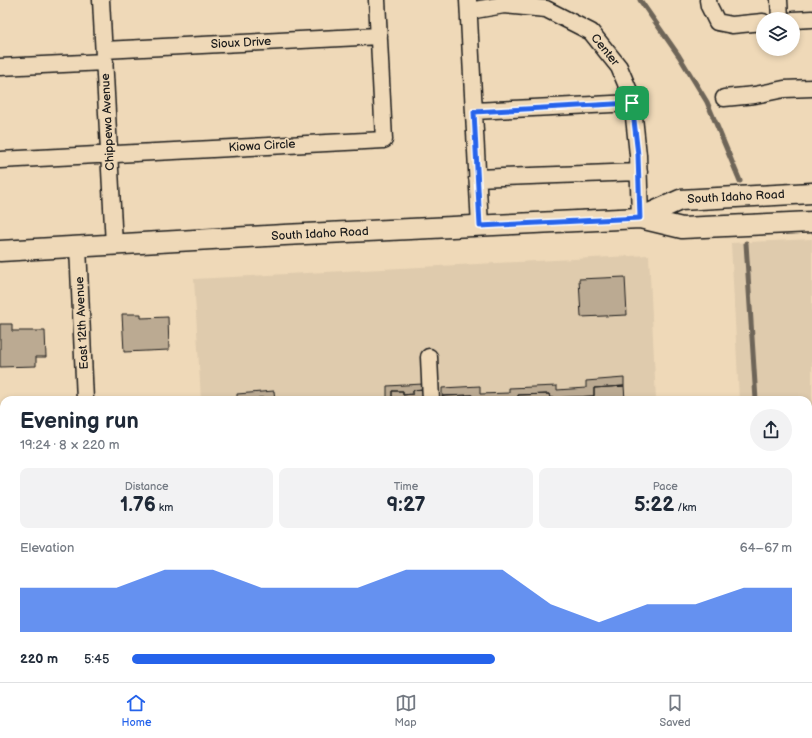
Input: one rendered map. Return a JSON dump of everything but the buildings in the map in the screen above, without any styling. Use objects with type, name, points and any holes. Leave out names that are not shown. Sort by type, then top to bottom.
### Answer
[{"type":"main road","name":"South Idaho Road","points":[[640,218],[680,200],[812,193]]},
{"type":"main road","name":"South Idaho Road","points":[[0,251],[640,218],[682,228],[812,222]]},
{"type":"street","name":"Chippewa Avenue","points":[[101,0],[114,245]]},
{"type":"street","name":"Kiowa Circle","points":[[0,160],[384,140],[377,0]]},
{"type":"street","points":[[708,0],[708,6],[717,22],[732,24],[756,22]]},
{"type":"street","points":[[779,0],[780,12]]},
{"type":"street","points":[[469,5],[480,226]]},
{"type":"street","name":"Center","points":[[469,5],[504,5],[546,9],[591,32],[620,67],[632,98],[639,172],[640,218]]},
{"type":"street","points":[[800,20],[812,19]]},
{"type":"street","name":"Sioux Drive","points":[[0,67],[104,56],[378,36]]},
{"type":"street","points":[[724,98],[755,95],[784,89],[812,88]]},
{"type":"street","points":[[474,112],[632,103]]},
{"type":"street","points":[[477,178],[639,172]]},
{"type":"street","name":"East 12th Avenue","points":[[78,247],[85,396]]},
{"type":"street","points":[[429,357],[431,396]]},
{"type":"shaded area","points":[[812,239],[812,396],[739,396],[731,243]]},
{"type":"shaded area","points":[[649,255],[656,396],[201,396],[194,279]]},
{"type":"waterway","points":[[640,0],[679,56],[707,102],[740,181]]},
{"type":"waterway","points":[[746,243],[756,396]]},
{"type":"route","points":[[632,103],[638,155],[640,218],[480,226],[474,112],[632,103]]}]
